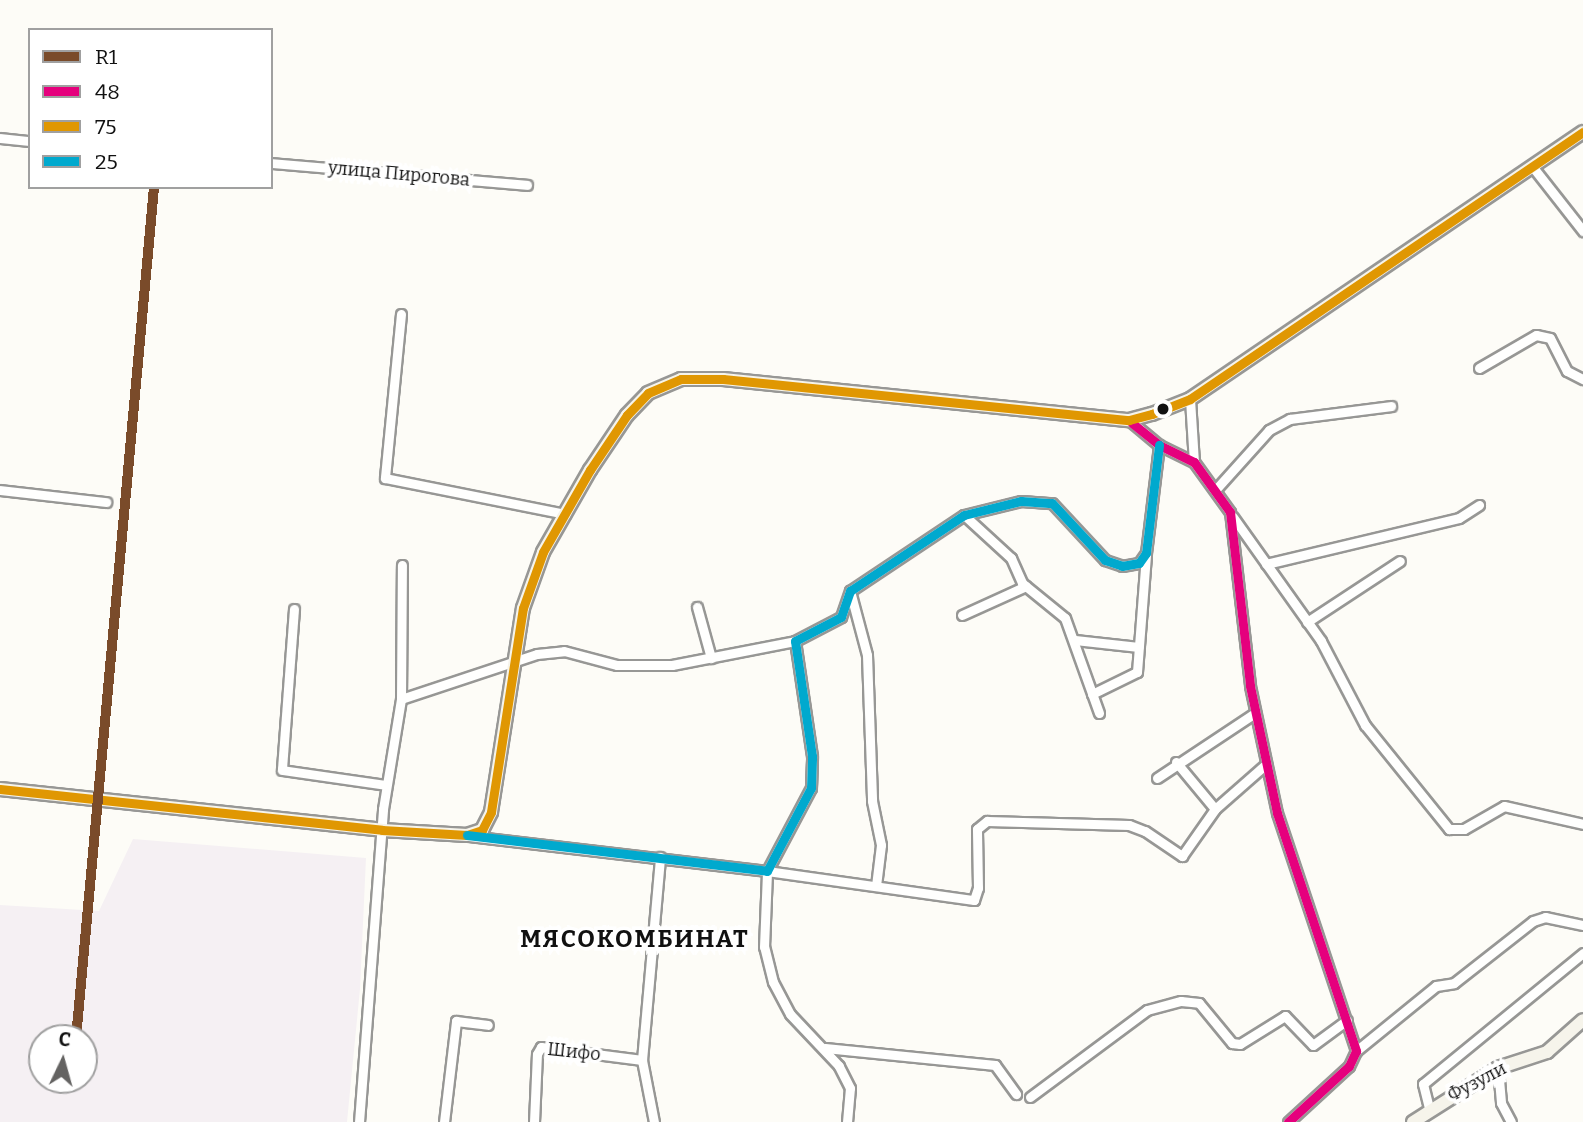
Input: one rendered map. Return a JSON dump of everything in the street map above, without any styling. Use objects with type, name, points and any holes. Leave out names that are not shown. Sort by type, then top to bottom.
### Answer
[{"type":"street","points":[[467,835],[482,830],[491,812],[523,608],[544,552],[626,415],[648,393],[681,379],[1129,420],[1190,399],[1583,132]]},
{"type":"street","points":[[0,138],[28,141]]},
{"type":"street","name":"улица Пирогова","points":[[273,163],[527,185]]},
{"type":"street","points":[[1532,166],[1583,231]]},
{"type":"street","points":[[401,314],[386,478],[565,514]]},
{"type":"street","points":[[1479,368],[1536,335],[1550,338],[1567,371],[1583,379]]},
{"type":"street","points":[[1190,399],[1194,462]]},
{"type":"street","points":[[1217,488],[1269,429],[1290,419],[1391,406]]},
{"type":"street","points":[[1129,420],[1159,445],[1194,462],[1217,488],[1230,512],[1307,622],[1365,724],[1448,829],[1464,829],[1504,806],[1583,824]]},
{"type":"street","points":[[1092,694],[1134,677],[1159,445]]},
{"type":"street","points":[[0,490],[106,502]]},
{"type":"street","points":[[401,699],[516,660],[564,651],[617,664],[673,665],[795,641],[841,617],[850,591],[964,515],[1021,501],[1052,503],[1105,560],[1122,566],[1139,563],[1146,553]]},
{"type":"street","points":[[1266,564],[1459,518],[1479,505]]},
{"type":"street","points":[[1230,512],[1255,713],[1266,764],[1304,903],[1356,1051]]},
{"type":"street","points":[[964,515],[1012,558],[1026,586],[1059,611],[1076,640],[1099,713]]},
{"type":"street","points":[[1307,622],[1400,561]]},
{"type":"street","points":[[359,1122],[386,785],[401,699],[402,565]]},
{"type":"street","points":[[962,615],[1026,586]]},
{"type":"street","points":[[850,591],[867,655],[872,801],[881,845],[876,886]]},
{"type":"street","points":[[697,607],[712,658]]},
{"type":"street","points":[[294,608],[282,770],[386,785]]},
{"type":"street","points":[[1076,640],[1139,647]]},
{"type":"street","points":[[795,641],[812,756],[811,788],[767,871],[764,947],[773,982],[790,1014],[825,1048],[850,1088],[847,1122]]},
{"type":"street","points":[[1157,778],[1176,762],[1255,713]]},
{"type":"street","points":[[1176,762],[1215,809]]},
{"type":"street","points":[[0,789],[382,830],[467,835],[660,857],[974,900],[978,888],[977,829],[987,821],[1129,825],[1182,856],[1215,809],[1266,764]]},
{"type":"street","points":[[654,1122],[642,1060],[660,857]]},
{"type":"street","points":[[1288,1122],[1349,1066],[1356,1051],[1436,986],[1454,983],[1533,921],[1545,918],[1583,925]]},
{"type":"street","points":[[1429,1108],[1423,1084],[1583,953]]},
{"type":"street","points":[[1030,1097],[1147,1010],[1181,1001],[1199,1003],[1232,1043],[1240,1044],[1285,1016],[1313,1045],[1347,1020]]},
{"type":"street","name":"Фузули","points":[[1413,1122],[1429,1108],[1498,1068],[1547,1052],[1583,1020]]},
{"type":"street","points":[[444,1122],[456,1021],[488,1025]]},
{"type":"street","name":"Шифо","points":[[534,1122],[537,1054],[541,1047],[642,1060]]},
{"type":"street","points":[[825,1048],[995,1065],[1016,1094]]},
{"type":"street","points":[[1498,1068],[1501,1103],[1511,1122]]},
{"type":"shaded area","points":[[133,839],[366,858],[360,989],[347,1122],[0,1122],[0,905],[99,911]]},
{"type":"transit line","name":"75","points":[[0,789],[382,830],[467,835],[482,830],[491,812],[523,608],[543,552],[590,470],[627,415],[648,393],[681,379],[723,379],[1129,420],[1152,414],[1190,399],[1583,132]]},
{"type":"transit line","name":"R1","points":[[77,1024],[154,189]]},
{"type":"transit line","name":"48","points":[[1132,423],[1159,445],[1194,462],[1230,512],[1250,686],[1277,813],[1356,1051],[1349,1066],[1288,1122]]},
{"type":"transit line","name":"25","points":[[467,835],[767,871],[811,788],[812,756],[795,641],[841,617],[850,591],[964,515],[1021,501],[1052,503],[1105,560],[1122,566],[1139,563],[1146,553],[1159,445]]},
{"type":"district","name":"МЯСОКОМБИНАТ","points":[[635,940]]}]
